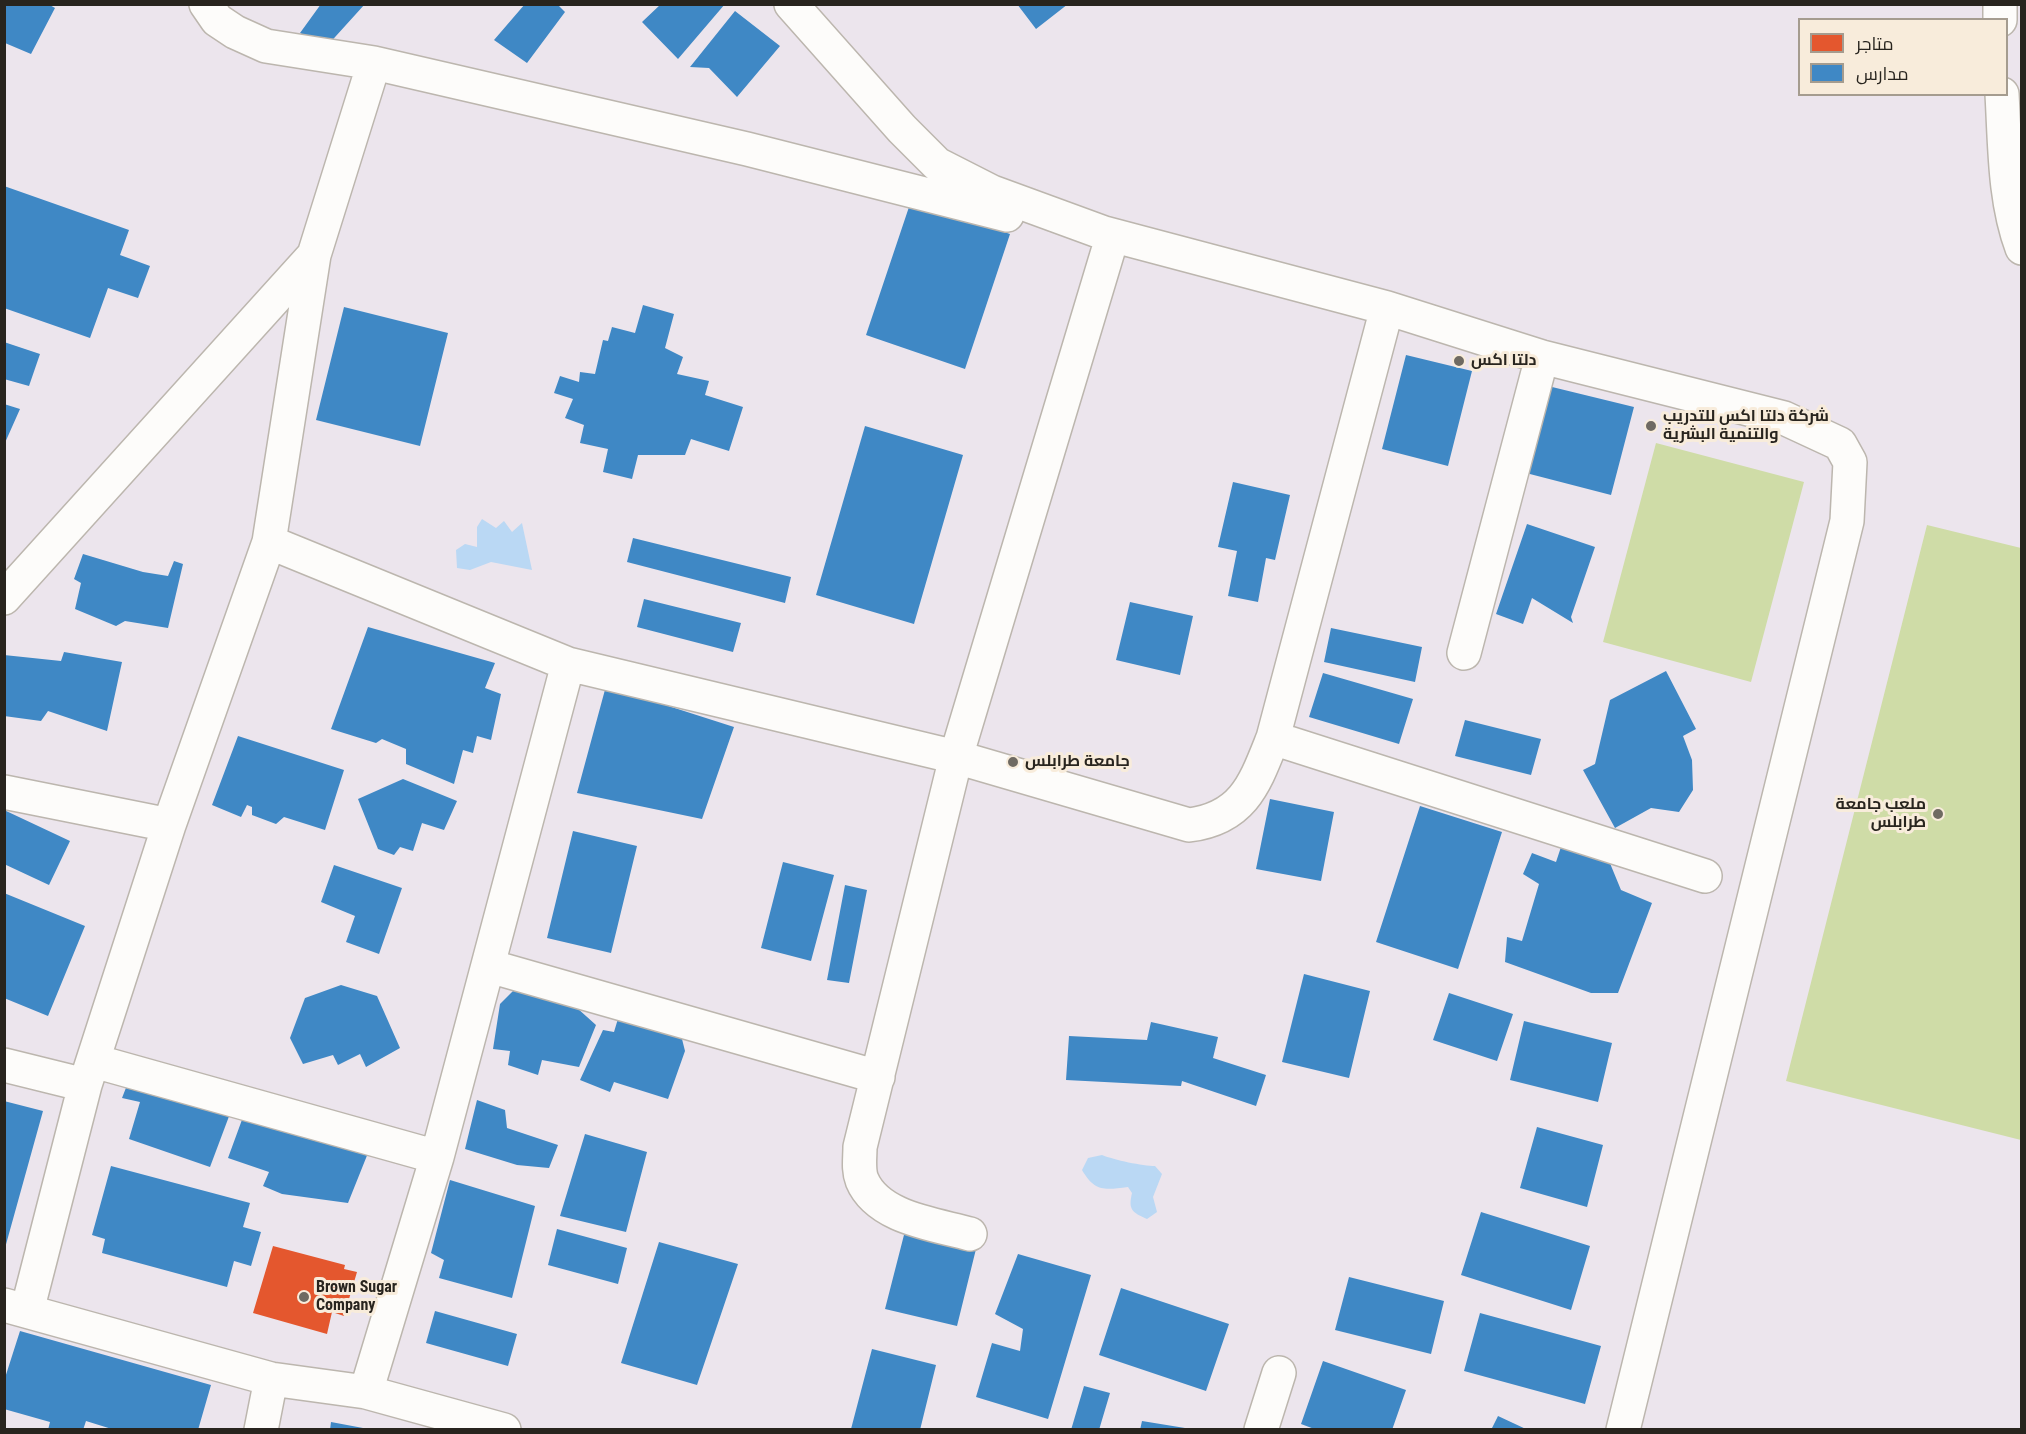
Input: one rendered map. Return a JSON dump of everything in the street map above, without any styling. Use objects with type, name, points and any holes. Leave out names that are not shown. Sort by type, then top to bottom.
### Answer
[{"type":"street","points":[[206,4],[217,20],[235,32],[266,46],[374,63],[747,149],[1107,237],[1387,308],[1542,357],[1784,418],[1840,444],[1850,462],[1847,521],[1623,1430]]},
{"type":"street","points":[[791,4],[902,129],[937,164],[992,192],[1107,237]]},
{"type":"street","points":[[374,63],[314,255],[269,542],[169,825],[16,1308],[271,1379],[366,1392],[504,1430]]},
{"type":"street","points":[[2002,96],[2007,177],[2014,228],[2022,248]]},
{"type":"street","points":[[970,1234],[886,1208],[872,1195],[862,1179],[860,1148],[956,757],[1107,237]]},
{"type":"street","points":[[4,598],[314,255]]},
{"type":"street","points":[[269,542],[568,664],[956,757],[1189,825],[1209,822],[1229,810],[1252,790],[1274,738],[1387,308]]},
{"type":"street","points":[[1464,652],[1542,357]]},
{"type":"street","points":[[366,1392],[436,1157],[489,966],[568,664]]},
{"type":"street","points":[[1274,738],[1705,876]]},
{"type":"street","points":[[4,792],[169,825]]},
{"type":"street","points":[[489,966],[878,1077]]},
{"type":"street","points":[[4,1065],[89,1073],[436,1157]]},
{"type":"street","points":[[1262,1430],[1279,1373]]},
{"type":"street","points":[[261,1430],[271,1379]]},
{"type":"shaded area","name":"جامعة طرابلس","points":[[5,5],[2021,5],[2021,1429],[5,1430]]},
{"type":"green space","points":[[1656,443],[1804,482],[1751,682],[1603,642]]},
{"type":"green space","name":"ملعب جامعة طرابلس","points":[[1927,525],[2021,548],[2021,1140],[1786,1081]]},
{"type":"water","points":[[482,519],[496,528],[504,521],[512,532],[522,523],[532,570],[491,562],[470,570],[457,568],[456,550],[465,544],[477,547],[477,527]]},
{"type":"water","points":[[1102,1155],[1155,1166],[1162,1174],[1153,1197],[1157,1212],[1147,1219],[1132,1210],[1132,1193],[1128,1187],[1106,1189],[1091,1182],[1082,1170],[1088,1158]]},
{"type":"building: متاجر","points":[[273,1246],[345,1265],[344,1269],[357,1272],[344,1316],[332,1312],[327,1334],[253,1313]]},
{"type":"building: مدارس","points":[[5,4],[48,4],[55,8],[31,54],[5,43]]},
{"type":"building: مدارس","points":[[321,4],[365,4],[326,47],[300,33]]},
{"type":"building: مدارس","points":[[525,4],[557,4],[565,12],[527,63],[494,40]]},
{"type":"building: مدارس","points":[[661,4],[725,4],[678,59],[642,22]]},
{"type":"building: مدارس","points":[[1017,4],[1068,4],[1036,29]]},
{"type":"building: مدارس","points":[[735,11],[780,46],[737,97],[709,68],[690,67]]},
{"type":"building: مدارس","points":[[4,186],[129,230],[120,255],[150,266],[138,298],[108,288],[90,338],[4,308]]},
{"type":"building: مدارس","points":[[911,201],[1010,234],[965,369],[866,335]]},
{"type":"building: مدارس","points":[[643,305],[674,314],[665,348],[683,357],[677,374],[709,381],[705,395],[743,407],[729,451],[691,439],[685,455],[638,455],[632,479],[603,472],[608,449],[580,443],[584,425],[565,418],[573,399],[554,393],[560,376],[579,382],[580,372],[595,374],[603,340],[608,341],[612,327],[635,333]]},
{"type":"building: مدارس","points":[[344,307],[448,333],[420,446],[316,420]]},
{"type":"building: مدارس","points":[[4,342],[40,354],[29,386],[4,379]]},
{"type":"building: مدارس","points":[[1406,355],[1472,371],[1448,466],[1382,449]]},
{"type":"building: مدارس","points":[[1548,386],[1634,407],[1611,495],[1526,473]]},
{"type":"building: مدارس","points":[[4,404],[20,409],[4,445]]},
{"type":"building: مدارس","points":[[865,426],[963,455],[914,624],[816,595]]},
{"type":"building: مدارس","points":[[1233,482],[1290,495],[1275,560],[1266,558],[1258,602],[1228,596],[1237,551],[1218,547]]},
{"type":"building: مدارس","points":[[1527,524],[1595,547],[1571,617],[1573,623],[1532,598],[1523,624],[1496,614]]},
{"type":"building: مدارس","points":[[633,538],[791,577],[785,603],[627,562]]},
{"type":"building: مدارس","points":[[83,554],[143,572],[168,576],[174,561],[183,564],[168,628],[125,621],[116,626],[75,609],[81,583],[74,579]]},
{"type":"building: مدارس","points":[[644,599],[741,623],[733,652],[637,627]]},
{"type":"building: مدارس","points":[[1130,602],[1193,616],[1180,675],[1116,660]]},
{"type":"building: مدارس","points":[[368,627],[495,663],[485,688],[501,694],[491,740],[477,736],[473,753],[463,750],[454,784],[406,764],[406,749],[382,739],[376,743],[331,729]]},
{"type":"building: مدارس","points":[[1331,628],[1422,647],[1415,682],[1324,662]]},
{"type":"building: مدارس","points":[[64,652],[122,662],[107,731],[48,711],[41,721],[4,716],[4,655],[61,661]]},
{"type":"building: مدارس","points":[[1666,671],[1696,729],[1683,736],[1692,760],[1693,790],[1679,812],[1651,808],[1615,828],[1583,770],[1595,764],[1610,700]]},
{"type":"building: مدارس","points":[[1323,673],[1413,699],[1399,744],[1309,717]]},
{"type":"building: مدارس","points":[[606,686],[734,727],[702,819],[577,793]]},
{"type":"building: مدارس","points":[[1465,720],[1541,739],[1531,775],[1455,756]]},
{"type":"building: مدارس","points":[[238,736],[344,770],[325,830],[284,817],[276,824],[252,815],[252,807],[247,805],[241,817],[212,805]]},
{"type":"building: مدارس","points":[[403,779],[457,801],[444,830],[422,823],[413,851],[400,847],[394,855],[378,849],[358,799]]},
{"type":"building: مدارس","points":[[1270,799],[1334,812],[1321,881],[1256,869]]},
{"type":"building: مدارس","points":[[1420,806],[1502,832],[1458,969],[1376,942]]},
{"type":"building: مدارس","points":[[4,810],[70,841],[49,885],[4,864]]},
{"type":"building: مدارس","points":[[573,831],[637,846],[611,953],[547,938]]},
{"type":"building: مدارس","points":[[1561,847],[1607,856],[1621,890],[1652,903],[1618,993],[1591,993],[1505,962],[1507,937],[1522,941],[1539,884],[1523,874],[1532,853],[1556,862]]},
{"type":"building: مدارس","points":[[783,862],[834,875],[811,961],[761,948]]},
{"type":"building: مدارس","points":[[334,865],[402,888],[379,954],[346,942],[355,916],[321,902]]},
{"type":"building: مدارس","points":[[845,885],[867,890],[849,983],[827,980]]},
{"type":"building: مدارس","points":[[4,893],[85,926],[48,1016],[4,998]]},
{"type":"building: مدارس","points":[[1304,974],[1370,991],[1349,1078],[1282,1062]]},
{"type":"building: مدارس","points":[[341,985],[377,996],[400,1048],[366,1067],[360,1054],[338,1065],[333,1055],[303,1064],[290,1038],[305,998]]},
{"type":"building: مدارس","points":[[517,987],[567,999],[596,1025],[579,1067],[542,1060],[538,1075],[508,1065],[510,1051],[493,1049],[500,1004]]},
{"type":"building: مدارس","points":[[1449,993],[1513,1014],[1497,1061],[1433,1040]]},
{"type":"building: مدارس","points":[[620,1012],[680,1031],[685,1051],[668,1099],[614,1082],[610,1092],[580,1080],[603,1030],[614,1032]]},
{"type":"building: مدارس","points":[[1524,1021],[1612,1043],[1598,1102],[1510,1080]]},
{"type":"building: مدارس","points":[[1151,1022],[1218,1037],[1213,1058],[1266,1075],[1256,1106],[1182,1081],[1181,1086],[1066,1080],[1069,1036],[1147,1040]]},
{"type":"building: مدارس","points":[[129,1080],[231,1111],[210,1167],[129,1139],[140,1102],[122,1098]]},
{"type":"building: مدارس","points":[[477,1100],[505,1110],[507,1128],[558,1145],[549,1168],[517,1165],[465,1149]]},
{"type":"building: مدارس","points":[[4,1101],[43,1111],[5,1248],[4,1248]]},
{"type":"building: مدارس","points":[[243,1117],[368,1153],[348,1203],[282,1194],[263,1186],[269,1172],[228,1158]]},
{"type":"building: مدارس","points":[[1537,1127],[1603,1145],[1587,1207],[1520,1188]]},
{"type":"building: مدارس","points":[[585,1134],[647,1152],[626,1232],[560,1216]]},
{"type":"building: مدارس","points":[[111,1166],[250,1203],[243,1227],[261,1232],[251,1266],[234,1261],[227,1287],[102,1253],[105,1239],[92,1235]]},
{"type":"building: مدارس","points":[[450,1180],[535,1206],[512,1298],[439,1278],[444,1260],[431,1253]]},
{"type":"building: مدارس","points":[[1481,1212],[1590,1246],[1571,1310],[1461,1275]]},
{"type":"building: مدارس","points":[[557,1229],[627,1248],[618,1284],[548,1265]]},
{"type":"building: مدارس","points":[[905,1231],[976,1249],[957,1326],[885,1309]]},
{"type":"building: مدارس","points":[[659,1242],[738,1264],[697,1385],[621,1363]]},
{"type":"building: مدارس","points":[[1018,1254],[1091,1275],[1048,1419],[976,1397],[992,1343],[1020,1351],[1023,1329],[995,1314]]},
{"type":"building: مدارس","points":[[1349,1277],[1444,1301],[1431,1354],[1335,1330]]},
{"type":"building: مدارس","points":[[1121,1288],[1229,1324],[1206,1391],[1099,1355]]},
{"type":"building: مدارس","points":[[435,1311],[517,1334],[508,1366],[426,1343]]},
{"type":"building: مدارس","points":[[1480,1313],[1601,1346],[1585,1404],[1464,1371]]},
{"type":"building: مدارس","points":[[20,1331],[211,1385],[198,1430],[115,1430],[86,1421],[83,1430],[48,1430],[50,1422],[4,1409],[4,1381]]},
{"type":"building: مدارس","points":[[872,1349],[936,1365],[920,1430],[851,1429]]},
{"type":"building: مدارس","points":[[1323,1361],[1406,1390],[1392,1430],[1317,1430],[1301,1424]]},
{"type":"building: مدارس","points":[[1084,1386],[1110,1393],[1099,1430],[1071,1430]]},
{"type":"building: مدارس","points":[[1498,1416],[1528,1430],[1491,1430]]},
{"type":"building: مدارس","points":[[1142,1421],[1185,1428],[1185,1430],[1140,1430]]},
{"type":"building: مدارس","points":[[331,1422],[363,1428],[363,1430],[330,1430]]},
{"type":"place","name":"دلتا اكس","points":[[1459,361]]},
{"type":"place","name":"شركة دلتا اكس للتدريب والتنمية البشرية","points":[[1651,426]]},
{"type":"place","name":"جامعة طرابلس","points":[[1013,762]]},
{"type":"place","name":"ملعب جامعة طرابلس","points":[[1938,814]]},
{"type":"place","name":"Brown Sugar Company","points":[[304,1297]]}]
